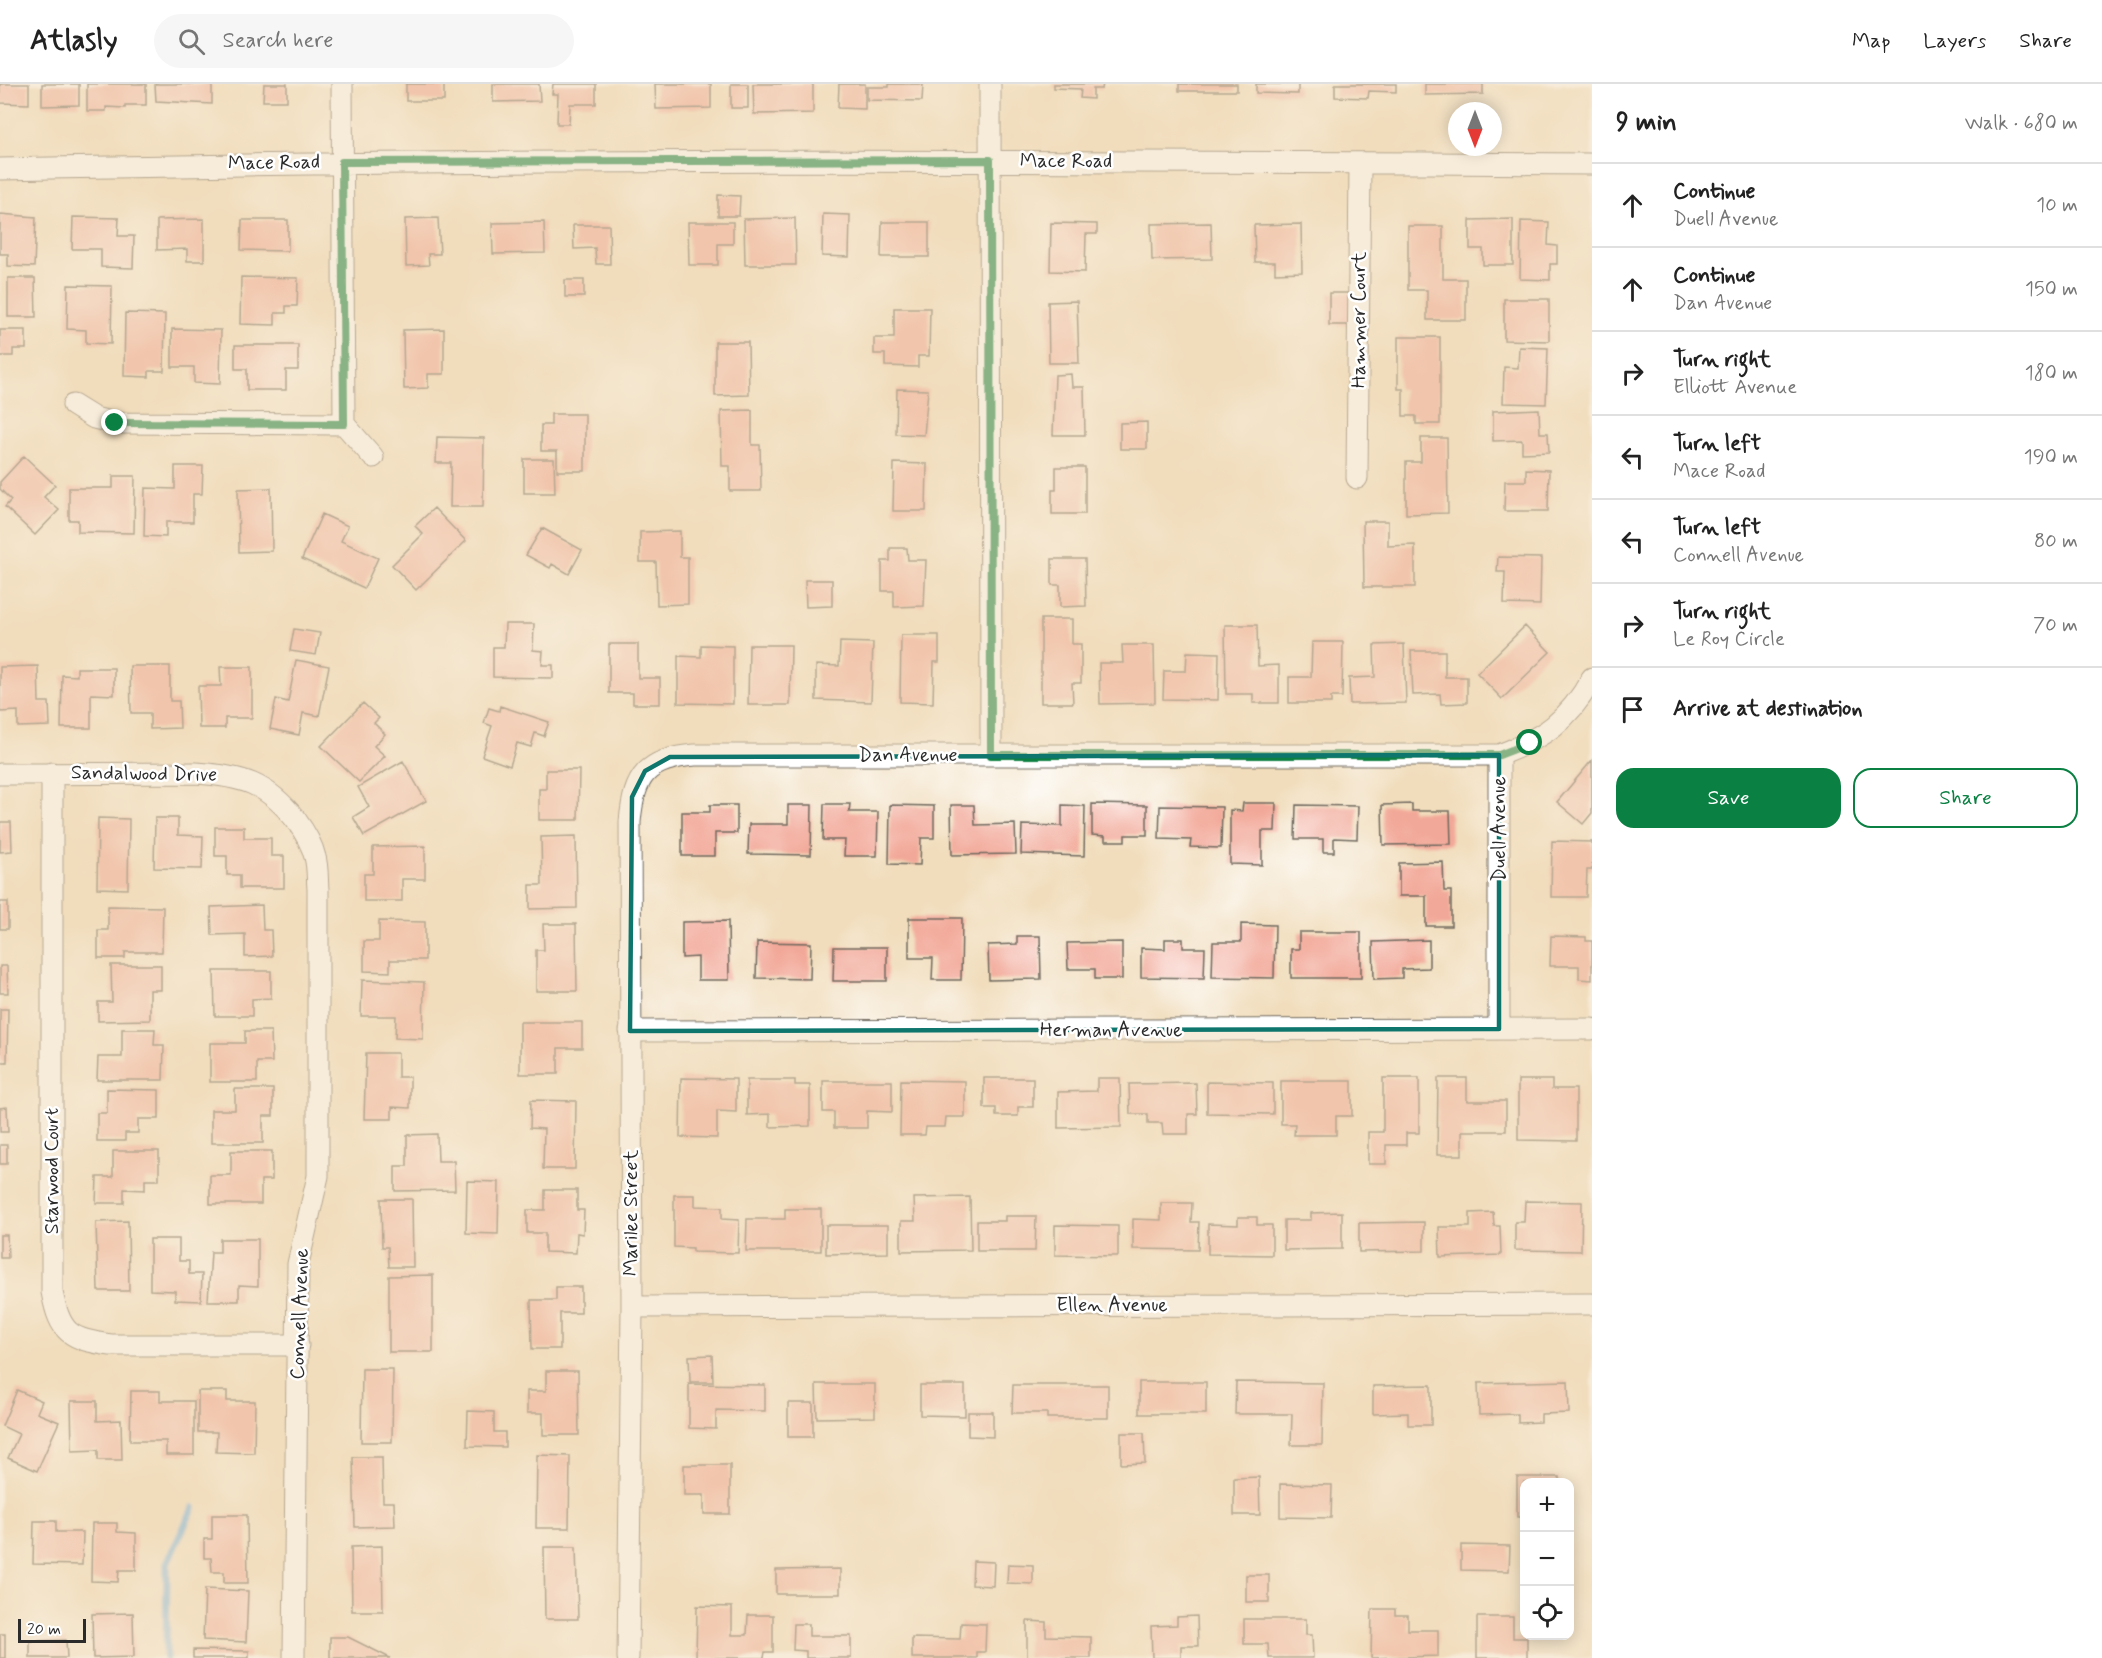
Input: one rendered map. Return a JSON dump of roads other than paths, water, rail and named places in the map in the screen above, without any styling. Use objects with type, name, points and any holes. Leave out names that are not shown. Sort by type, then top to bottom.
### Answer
[{"type":"street","points":[[342,84],[344,424],[373,457]]},
{"type":"street","points":[[990,84],[991,755]]},
{"type":"street","name":"Mace Road","points":[[0,169],[342,162],[990,160],[1592,164]]},
{"type":"street","name":"Hammer Court","points":[[1357,478],[1360,163]]},
{"type":"street","points":[[73,405],[94,418],[115,423],[344,424]]},
{"type":"street","name":"Duell Avenue","points":[[1499,1029],[1499,755],[1530,743],[1564,720],[1581,699],[1592,678]]},
{"type":"street","name":"Dan Avenue","points":[[645,771],[670,757],[695,755],[1499,755]]},
{"type":"street","name":"Marilee Street","points":[[628,1658],[632,1306],[630,822],[632,797],[645,771]]},
{"type":"street","name":"Starwood Court","points":[[51,773],[52,1292],[57,1317],[68,1332],[85,1342],[111,1345],[298,1345]]},
{"type":"street","name":"Sandalwood Drive","points":[[0,774],[227,775],[257,784],[281,802]]},
{"type":"street","name":"Connell Avenue","points":[[281,802],[304,831],[316,857],[318,890],[318,1176],[298,1264],[294,1658]]},
{"type":"street","name":"Herman Avenue","points":[[630,1031],[1592,1029]]},
{"type":"street","name":"Ellen Avenue","points":[[632,1306],[1592,1304]]},
{"type":"waterway","points":[[166,1658],[167,1563],[193,1508]]}]
